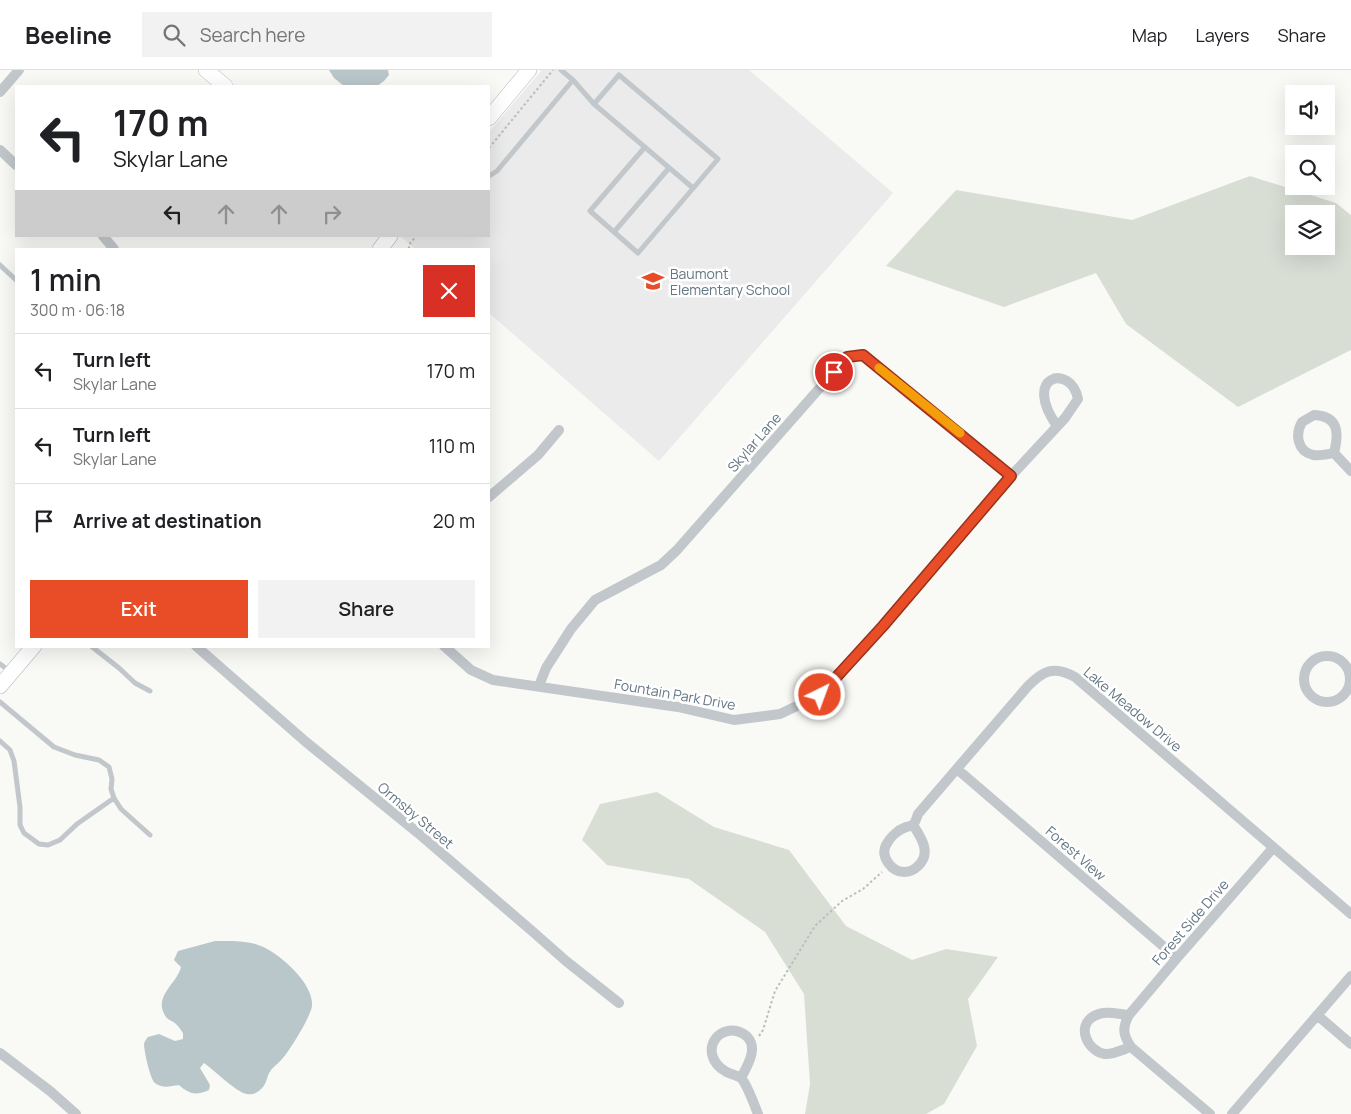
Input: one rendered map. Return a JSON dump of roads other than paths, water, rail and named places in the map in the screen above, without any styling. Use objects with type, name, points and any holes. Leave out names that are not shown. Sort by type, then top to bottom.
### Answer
[{"type":"street","points":[[0,92],[19,70]]},
{"type":"street","points":[[206,70],[224,85]]},
{"type":"street","points":[[490,117],[530,70]]},
{"type":"street","points":[[0,150],[15,164]]},
{"type":"street","points":[[104,237],[113,248]]},
{"type":"street","points":[[381,248],[389,237]]},
{"type":"street","name":"Skylar Lane","points":[[539,686],[546,668],[570,629],[596,600],[661,565],[677,550],[847,357],[863,355],[1011,476]]},
{"type":"street","points":[[1314,415],[1328,417],[1333,422],[1338,436],[1334,453],[1313,455],[1302,448],[1297,434],[1302,422],[1314,415]]},
{"type":"street","name":"Fountain Park Drive","points":[[446,648],[471,670],[493,680],[678,707],[734,720],[780,714],[820,695],[883,626],[1011,476],[1057,426]]},
{"type":"street","points":[[490,495],[538,455],[559,430]]},
{"type":"street","points":[[1334,453],[1351,470]]},
{"type":"street","points":[[0,686],[6,668],[31,648]]},
{"type":"street","name":"Ormsby Street","points":[[198,648],[306,742],[418,833],[566,961],[619,1003]]},
{"type":"street","points":[[1322,656],[1329,656],[1342,661],[1350,673],[1348,696],[1326,702],[1312,697],[1304,685],[1306,670],[1310,664],[1322,656]]},
{"type":"street","name":"Lake Meadow Drive","points":[[913,825],[921,836],[925,854],[922,862],[911,871],[903,872],[889,865],[884,854],[886,844],[895,833],[913,825],[918,814],[1028,686],[1041,674],[1054,670],[1068,673],[1082,683],[1351,914]]},
{"type":"street","name":"Forest View","points":[[957,769],[1177,958]]},
{"type":"street","name":"Forest Side Drive","points":[[1129,1015],[1273,848]]},
{"type":"street","points":[[1232,1114],[1351,976]]},
{"type":"street","points":[[1131,1047],[1107,1055],[1098,1052],[1090,1046],[1084,1036],[1086,1025],[1093,1016],[1107,1012],[1129,1015],[1124,1025],[1123,1033],[1131,1047],[1210,1114]]},
{"type":"street","points":[[1317,1015],[1351,1044]]},
{"type":"street","points":[[741,1078],[751,1057],[752,1045],[745,1034],[740,1031],[725,1031],[718,1036],[713,1044],[711,1051],[713,1058],[716,1064],[723,1070],[741,1078],[758,1114]]},
{"type":"street","points":[[0,1053],[50,1091],[76,1114]]},
{"type":"lane","points":[[561,70],[573,80],[594,104],[693,188]]},
{"type":"lane","points":[[594,104],[619,75],[718,159],[638,253],[590,211],[645,147]]},
{"type":"lane","points":[[490,175],[498,171],[573,80]]},
{"type":"lane","points":[[614,232],[669,168]]},
{"type":"lane","points":[[0,265],[15,279]]},
{"type":"lane","points":[[94,648],[135,683],[150,691]]},
{"type":"lane","points":[[0,702],[54,747],[75,755],[98,760],[109,767],[114,798],[121,809],[150,835]]},
{"type":"lane","points":[[0,741],[10,750],[14,761],[20,807],[20,826],[24,833],[38,844],[48,845],[60,840],[77,824],[114,798]]},
{"type":"place","name":"Baumont Elementary School","points":[[653,281]]}]
